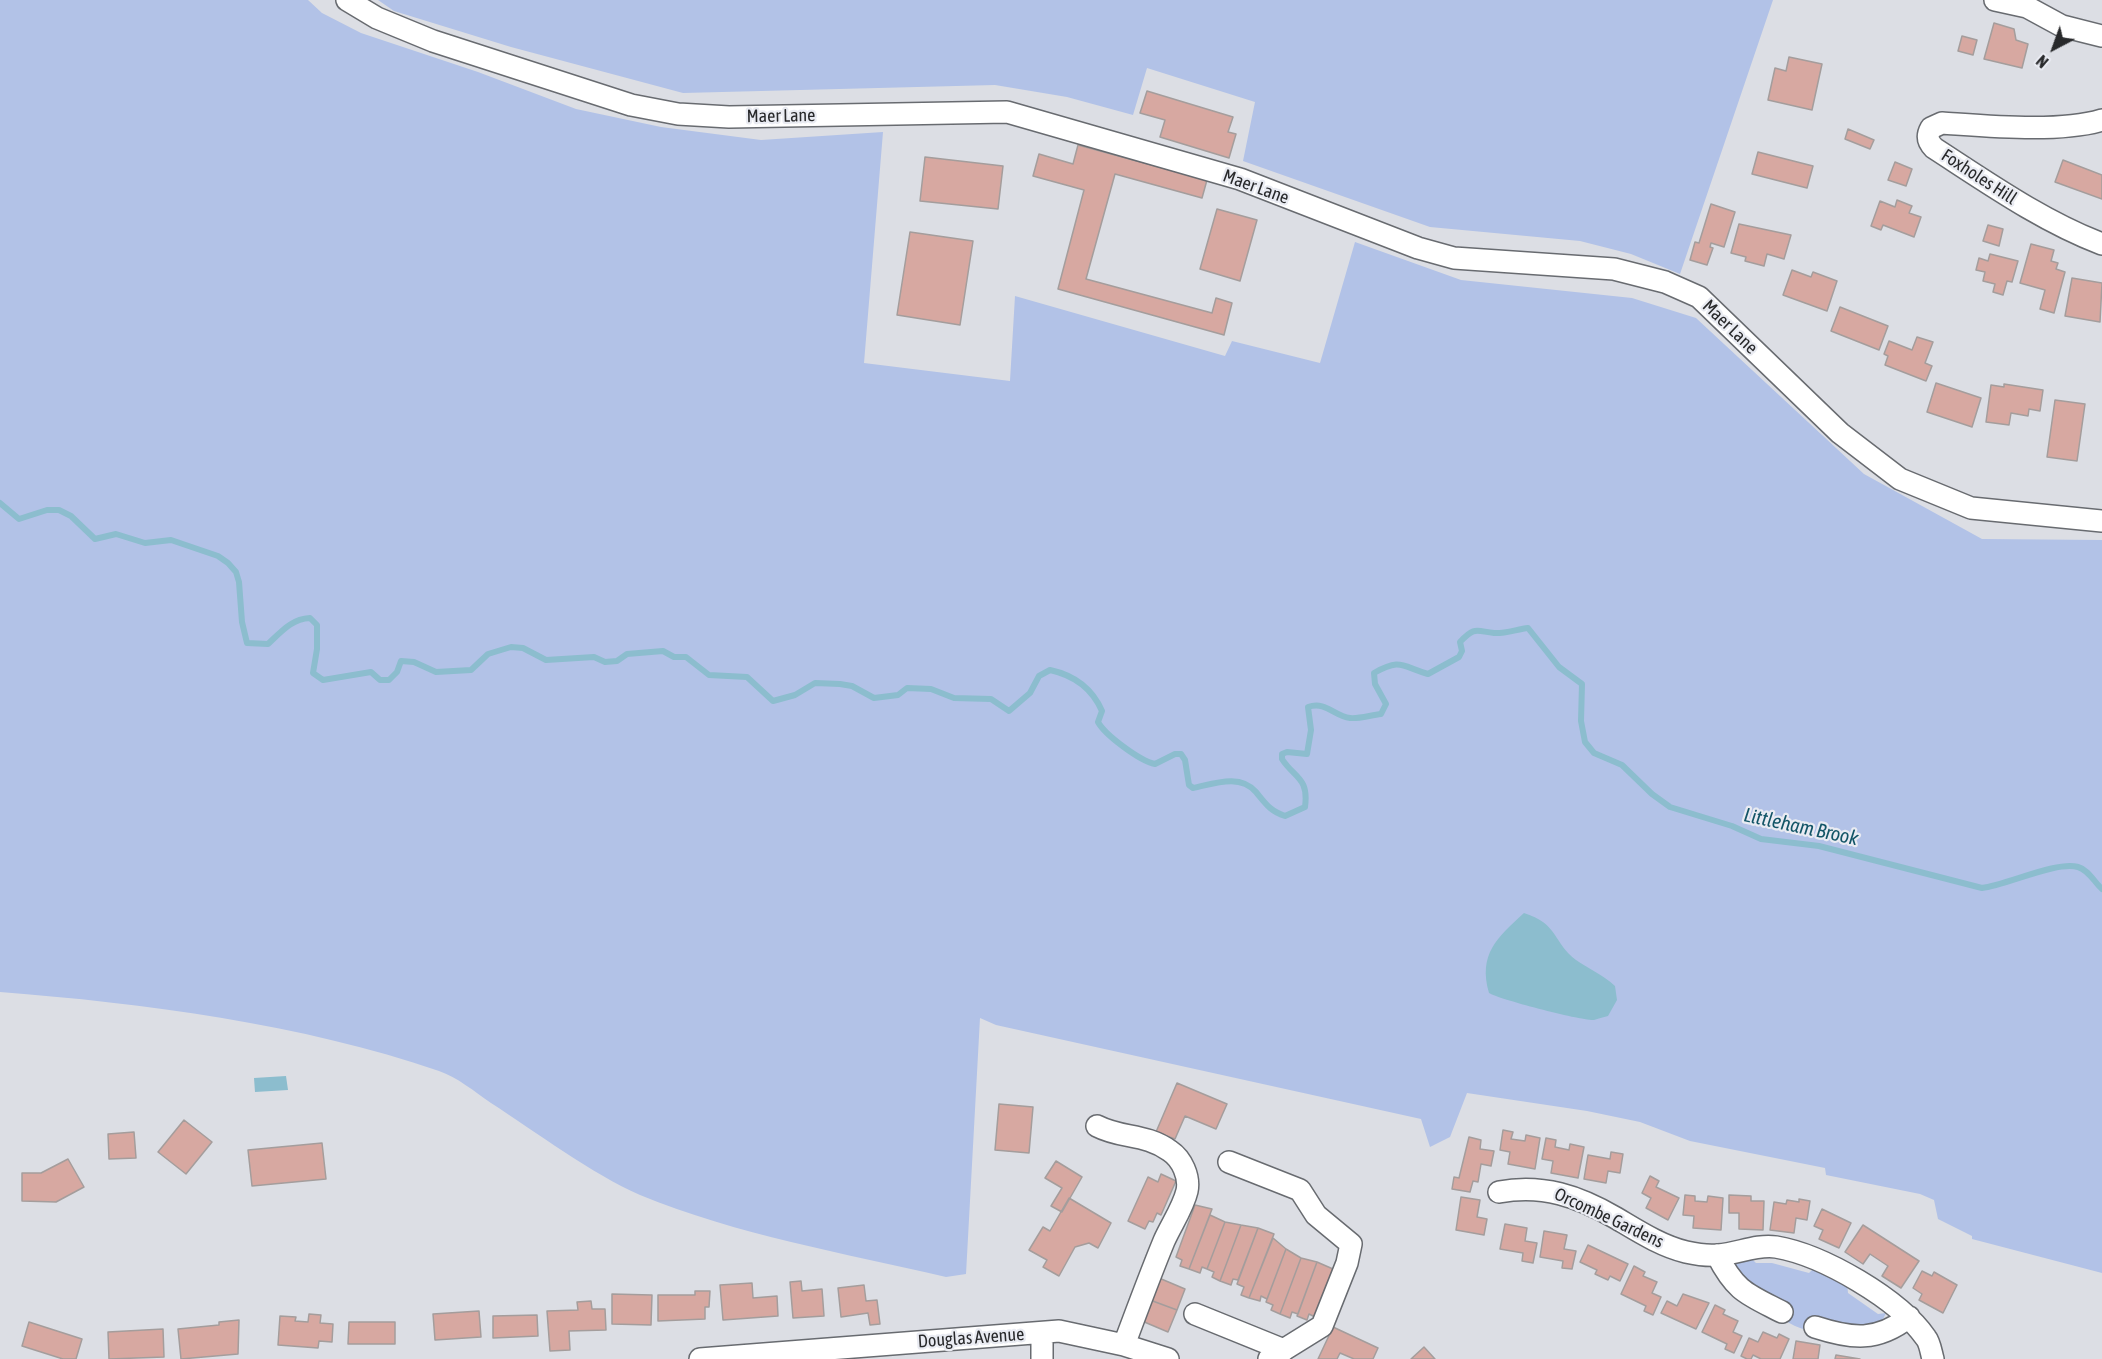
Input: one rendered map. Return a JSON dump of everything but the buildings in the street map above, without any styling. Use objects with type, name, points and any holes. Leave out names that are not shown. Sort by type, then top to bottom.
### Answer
[{"type":"street","name":"Maer Lane","points":[[347,0],[377,18],[433,40],[631,105],[678,114],[729,117],[1007,112],[1240,179],[1418,248],[1454,258],[1614,269],[1638,273],[1700,297],[1840,433],[1900,479],[1971,508],[2102,520]]},
{"type":"street","points":[[1995,0],[2026,7],[2062,26],[2102,36]]},
{"type":"street","name":"Foxholes Hill","points":[[2102,120],[2089,124],[2031,126],[1942,123],[1931,128],[1928,136],[1929,142],[1935,148],[2027,208],[2076,234],[2102,244]]},
{"type":"street","points":[[1097,1126],[1122,1135],[1132,1134],[1146,1138],[1172,1151],[1183,1165],[1187,1177],[1187,1191],[1164,1240],[1124,1345]]},
{"type":"street","points":[[1194,1314],[1276,1355],[1322,1326],[1347,1263],[1351,1244],[1316,1215],[1300,1190],[1229,1162]]},
{"type":"street","name":"Orcombe Gardens","points":[[1499,1192],[1522,1188],[1550,1190],[1614,1216],[1663,1244],[1686,1252],[1718,1255],[1745,1248],[1775,1247],[1842,1271],[1909,1317],[1928,1340],[1933,1359]]},
{"type":"street","points":[[1718,1255],[1734,1284],[1744,1293],[1782,1312]]},
{"type":"street","points":[[1815,1327],[1834,1333],[1869,1337],[1884,1334],[1909,1317]]},
{"type":"street","name":"Douglas Avenue","points":[[708,1359],[851,1353],[1059,1331],[1124,1345],[1168,1359]]},
{"type":"street","points":[[1042,1333],[1042,1359]]},
{"type":"shaded area","points":[[0,0],[308,0],[322,13],[361,33],[478,72],[576,109],[661,127],[761,140],[883,132],[864,363],[1010,381],[1015,296],[1225,356],[1232,341],[1320,363],[1355,242],[1461,280],[1632,298],[1696,318],[1864,474],[1982,539],[2102,540],[2102,1273],[1972,1239],[1972,1236],[1938,1219],[1934,1200],[1920,1194],[1826,1175],[1825,1168],[1690,1141],[1640,1122],[1587,1111],[1467,1093],[1450,1137],[1430,1147],[1421,1119],[996,1025],[980,1018],[966,1274],[946,1277],[753,1232],[640,1195],[584,1164],[452,1077],[387,1055],[333,1040],[222,1018],[110,1002],[0,992]]},
{"type":"shaded area","points":[[378,0],[1773,0],[1680,274],[1631,254],[1580,241],[1430,227],[1243,161],[1255,102],[1147,68],[1133,115],[1067,97],[995,85],[683,93],[511,47],[394,11]]},
{"type":"shaded area","points":[[1524,913],[1544,923],[1569,954],[1615,986],[1617,1000],[1608,1016],[1594,1020],[1574,1017],[1489,993],[1486,979],[1488,957],[1498,939]]},
{"type":"shaded area","points":[[286,1076],[288,1090],[255,1092],[254,1078]]},
{"type":"shaded area","points":[[1747,1254],[1756,1263],[1772,1263],[1809,1273],[1813,1269],[1847,1283],[1848,1293],[1878,1314],[1886,1313],[1880,1325],[1821,1331],[1806,1330],[1795,1326],[1783,1320],[1763,1303],[1738,1273],[1732,1263]]},
{"type":"waterway","name":"Littleham Brook","points":[[0,503],[19,519],[47,510],[59,510],[71,516],[95,539],[116,534],[145,543],[171,540],[218,556],[236,572],[247,643],[268,644],[292,624],[310,618],[317,625],[317,649],[313,673],[323,680],[371,672],[380,680],[389,680],[397,672],[401,661],[414,662],[436,672],[471,670],[488,654],[511,647],[523,648],[546,660],[594,657],[605,662],[617,661],[627,654],[663,651],[674,657],[686,657],[709,675],[747,677],[773,701],[795,695],[815,683],[840,684],[852,686],[874,698],[898,695],[907,688],[931,689],[954,698],[991,699],[1009,711],[1030,693],[1039,676],[1050,670],[1074,679],[1087,689],[1102,711],[1098,722],[1108,734],[1132,753],[1155,764],[1175,754],[1181,754],[1185,760],[1189,785],[1193,788],[1226,781],[1242,783],[1250,786],[1266,804],[1285,816],[1305,807],[1306,797],[1303,784],[1282,759],[1282,754],[1287,752],[1307,754],[1311,730],[1308,707],[1325,707],[1350,718],[1381,714],[1386,704],[1375,684],[1374,673],[1383,668],[1401,665],[1428,674],[1459,657],[1462,651],[1460,642],[1473,632],[1498,633],[1528,628],[1559,667],[1582,684],[1581,721],[1585,742],[1594,753],[1622,765],[1652,794],[1670,807],[1732,826],[1761,839],[1819,846],[1982,888],[2045,870],[2069,866],[2085,871],[2102,889]]}]
